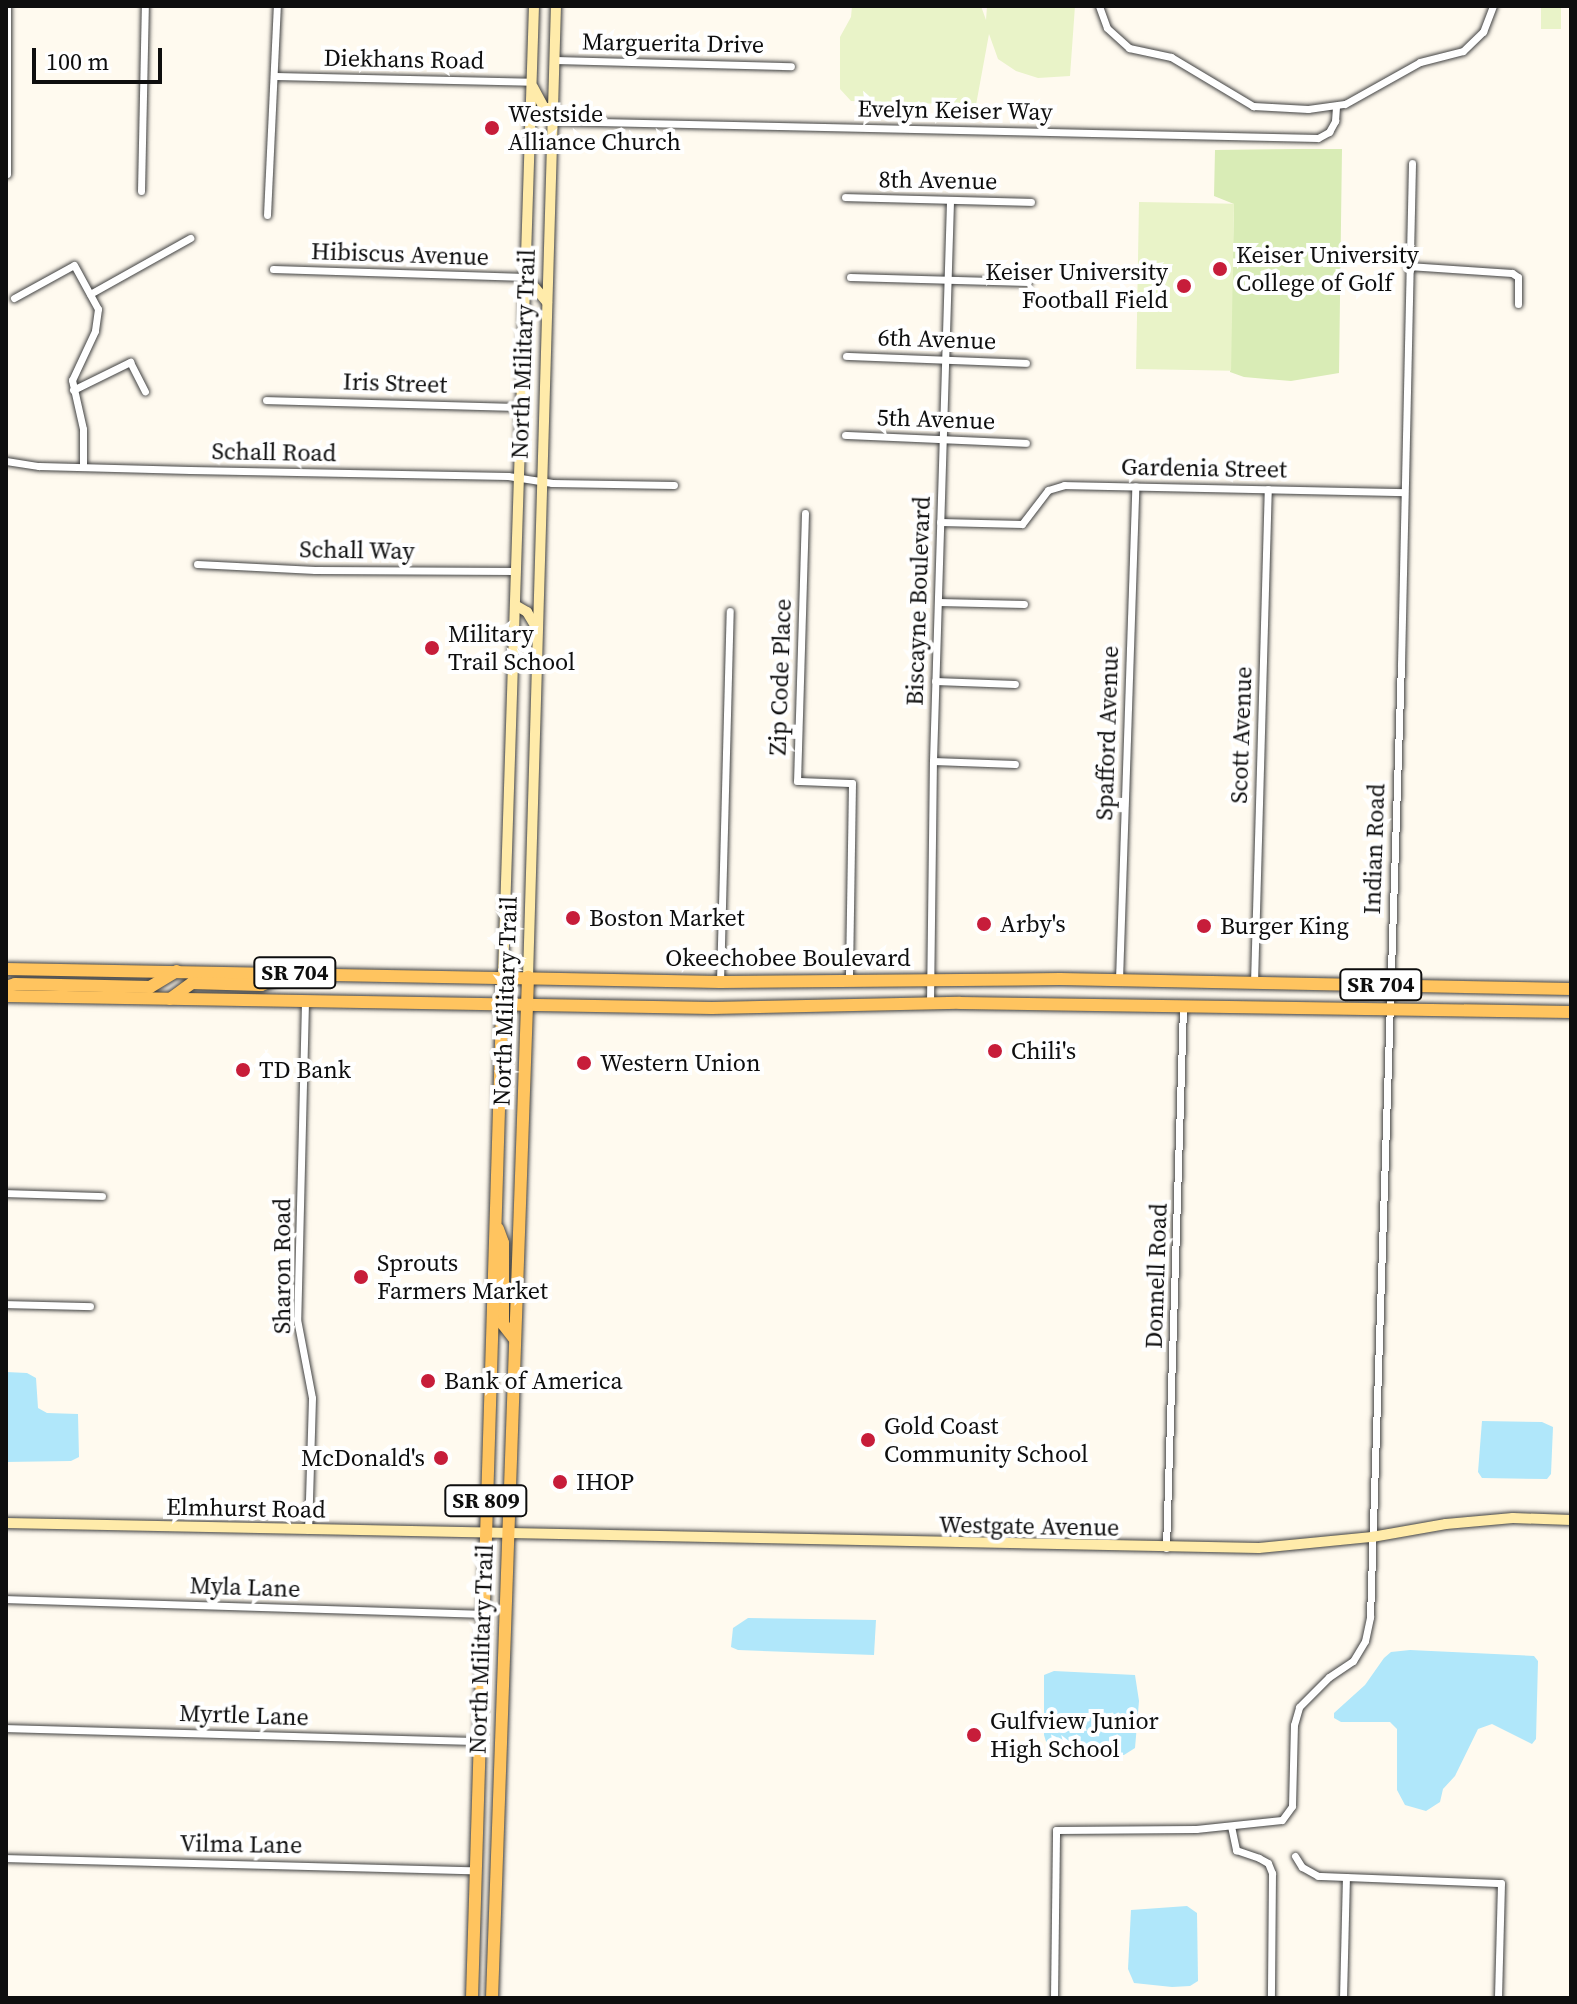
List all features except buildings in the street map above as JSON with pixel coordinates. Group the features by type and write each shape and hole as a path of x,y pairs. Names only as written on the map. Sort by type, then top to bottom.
{"main road":[{"name":"North Military Trail","path":"472,1998 534,6"},
{"name":"North Military Trail","path":"492,1998 528,977 556,6"},
{"path":"532,84 544,108 553,108"},
{"path":"526,277 547,302"},
{"path":"515,605 527,612 537,628"},
{"name":"Okeechobee Boulevard","path":"6,969 720,982 1119,980 1571,989"},
{"path":"6,987 15,984 150,987 177,971"},
{"path":"170,999 192,983 261,985 293,973"},
{"name":"Okeechobee Boulevard","path":"6,996 712,1008 930,1003 1571,1012"},
{"path":"495,1218 503,1243 503,1324 514,1338"},
{"name":"Westgate Avenue","path":"485,1533 1259,1548 1372,1537 1478,1521 1571,1520"},
{"name":"Elmhurst Road","path":"6,1523 485,1533"},
{"path":"477,1842 484,1861 496,1871"},
{"path":"476,1870 486,1876 495,1892"}],"street":[{"path":"7,6 7,174"},
{"path":"141,191 145,6"},
{"path":"267,215 277,6"},
{"path":"1099,6 1107,28 1124,45 1141,53 1171,57 1253,106 1308,109 1336,107 1358,99 1420,62 1463,51 1483,32 1493,6"},
{"name":"Marguerita Drive","path":"555,60 791,66"},
{"name":"Diekhans Road","path":"275,76 532,84"},
{"name":"Evelyn Keiser Way","path":"553,121 1318,138 1329,132 1335,121 1336,107"},
{"name":"Indian Road","path":"1231,1826 1276,1822 1282,1820 1292,1806 1294,1725 1299,1707 1309,1694 1353,1661 1365,1641 1370,1617 1412,163"},
{"name":"8th Avenue","path":"845,197 1031,202"},
{"name":"Biscayne Boulevard","path":"930,1003 933,761 950,200"},
{"path":"90,294 190,238"},
{"path":"14,298 74,265 99,316 75,367 73,390 83,429 83,467"},
{"path":"1408,266 1512,273 1518,277 1518,304"},
{"name":"Hibiscus Avenue","path":"273,269 526,277"},
{"path":"850,277 1028,282"},
{"name":"6th Avenue","path":"846,356 1026,363"},
{"path":"73,390 130,362 145,391"},
{"name":"Iris Street","path":"266,400 522,407"},
{"name":"5th Avenue","path":"845,435 1026,443"},
{"name":"Schall Road","path":"6,461 83,467 674,485"},
{"name":"Gardenia Street","path":"940,522 1022,524 1041,497 1055,486 1404,492"},
{"name":"Spafford Avenue","path":"1119,980 1135,486"},
{"name":"Scott Avenue","path":"1254,983 1268,489"},
{"name":"Zip Code Place","path":"805,513 797,781 852,783 849,981"},
{"name":"Schall Way","path":"197,564 315,570 516,571"},
{"path":"938,602 1024,604"},
{"path":"720,982 730,611"},
{"path":"935,681 1015,684"},
{"path":"933,761 1015,764"},
{"name":"Sharon Road","path":"305,1002 297,1319 312,1398 308,1530"},
{"name":"Donnell Road","path":"1166,1548 1183,1006"},
{"path":"6,1193 102,1196"},
{"path":"6,1304 90,1306"},
{"name":"Myla Lane","path":"6,1599 483,1614"},
{"name":"Myrtle Lane","path":"6,1728 480,1741"},
{"path":"1054,1998 1056,1830 1231,1826 1236,1850 1268,1863 1272,1873 1271,1998"},
{"path":"1295,1856 1312,1875 1501,1883 1498,1998"},
{"name":"Vilma Lane","path":"6,1858 476,1870"},
{"path":"1343,1998 1346,1877"}],"green space":[{"path":"852,6 981,6 986,20 987,6 1075,6 1070,76 1038,78 1016,71 998,59 989,34 976,105 851,101 840,89 840,37 851,17"},
{"path":"1541,6 1561,6 1561,29 1541,29"},
{"path":"1342,149 1339,373 1291,381 1244,377 1230,372 1234,204 1214,196 1215,150"},
{"name":"Keiser University Football Field","path":"1139,202 1234,204 1231,371 1136,369"}],"water":[{"path":"6,1372 27,1373 36,1378 38,1408 47,1413 78,1414 79,1457 71,1461 6,1462"},
{"path":"1482,1421 1542,1422 1553,1427 1551,1474 1547,1479 1482,1478 1478,1472"},
{"path":"748,1618 876,1620 874,1655 738,1650 731,1647 733,1628"},
{"path":"1410,1650 1534,1656 1538,1661 1536,1739 1532,1744 1492,1724 1478,1729 1455,1776 1443,1789 1440,1802 1426,1811 1405,1805 1397,1790 1397,1729 1390,1722 1341,1722 1334,1718 1334,1713 1365,1685 1384,1658 1391,1652"},
{"path":"1054,1671 1135,1675 1139,1701 1135,1748 1124,1755 1065,1754 1048,1748 1044,1735 1044,1675"},
{"path":"1187,1906 1197,1913 1198,1981 1190,1986 1172,1987 1134,1983 1128,1969 1131,1910"}],"place":[{"name":"Westside Alliance Church","path":"492,128"},
{"name":"Keiser University College of Golf","path":"1220,269"},
{"name":"Keiser University Football Field","path":"1184,286"},
{"name":"Military Trail School","path":"432,648"},
{"name":"Boston Market","path":"573,918"},
{"name":"Arby's","path":"984,924"},
{"name":"Burger King","path":"1204,926"},
{"name":"Chili's","path":"995,1051"},
{"name":"Western Union","path":"584,1063"},
{"name":"TD Bank","path":"243,1070"},
{"name":"Sprouts Farmers Market","path":"361,1277"},
{"name":"Bank of America","path":"428,1381"},
{"name":"Gold Coast Community School","path":"868,1440"},
{"name":"McDonald's","path":"441,1458"},
{"name":"IHOP","path":"560,1482"},
{"name":"Gulfview Junior High School","path":"974,1735"}]}
